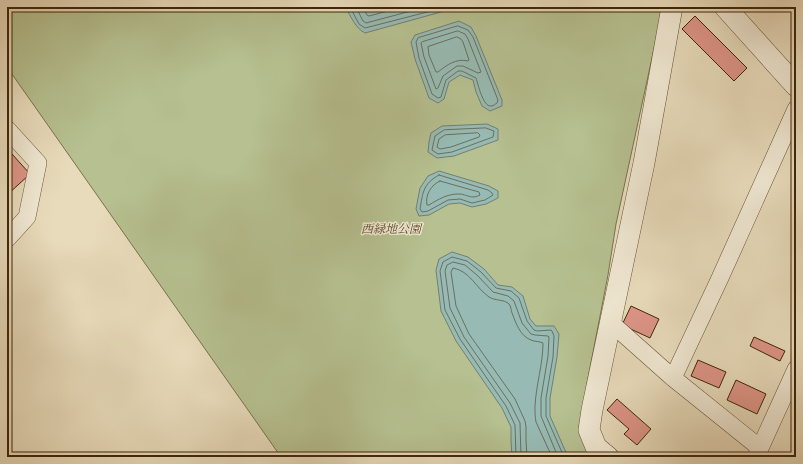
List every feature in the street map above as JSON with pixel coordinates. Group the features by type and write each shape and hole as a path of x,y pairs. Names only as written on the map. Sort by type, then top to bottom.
{"street":[{"path":"608,457 596,447 589,430 610,322 644,163 672,7"},
{"path":"725,7 796,86"},
{"path":"673,378 796,109"},
{"path":"7,239 27,217 38,163 8,133"},
{"path":"610,322 758,453 796,369"}],"green space":[{"name":"西緑地公園","path":"7,7 663,7 616,224 608,275 587,383 582,422 595,457 281,457 7,67"}],"water":[{"path":"345,7 449,8 441,12 365,33 356,25"},
{"path":"459,21 471,27 476,36 502,100 502,106 490,111 482,106 473,80 460,75 449,82 444,99 438,103 429,98 415,59 411,42 415,35"},
{"path":"487,124 498,129 498,140 454,156 437,158 428,152 431,133 442,126"},
{"path":"439,171 489,186 498,191 498,198 486,204 472,207 460,203 449,204 429,215 419,216 416,209 420,188 428,176"},
{"path":"452,252 468,257 484,269 498,285 512,287 523,296 530,319 536,326 554,326 559,334 557,357 550,398 550,416 568,457 512,457 511,427 502,408 456,341 441,311 436,270 439,259"}],"building":[{"path":"695,16 747,68 734,81 682,29"},
{"path":"12,154 30,174 7,195 7,159"},
{"path":"631,306 659,319 650,338 622,325"},
{"path":"754,337 785,351 780,361 750,346"},
{"path":"698,360 726,372 719,388 691,376"},
{"path":"736,380 766,394 757,414 727,400"},
{"path":"617,399 651,429 637,445 624,434 629,429 607,410"}]}
